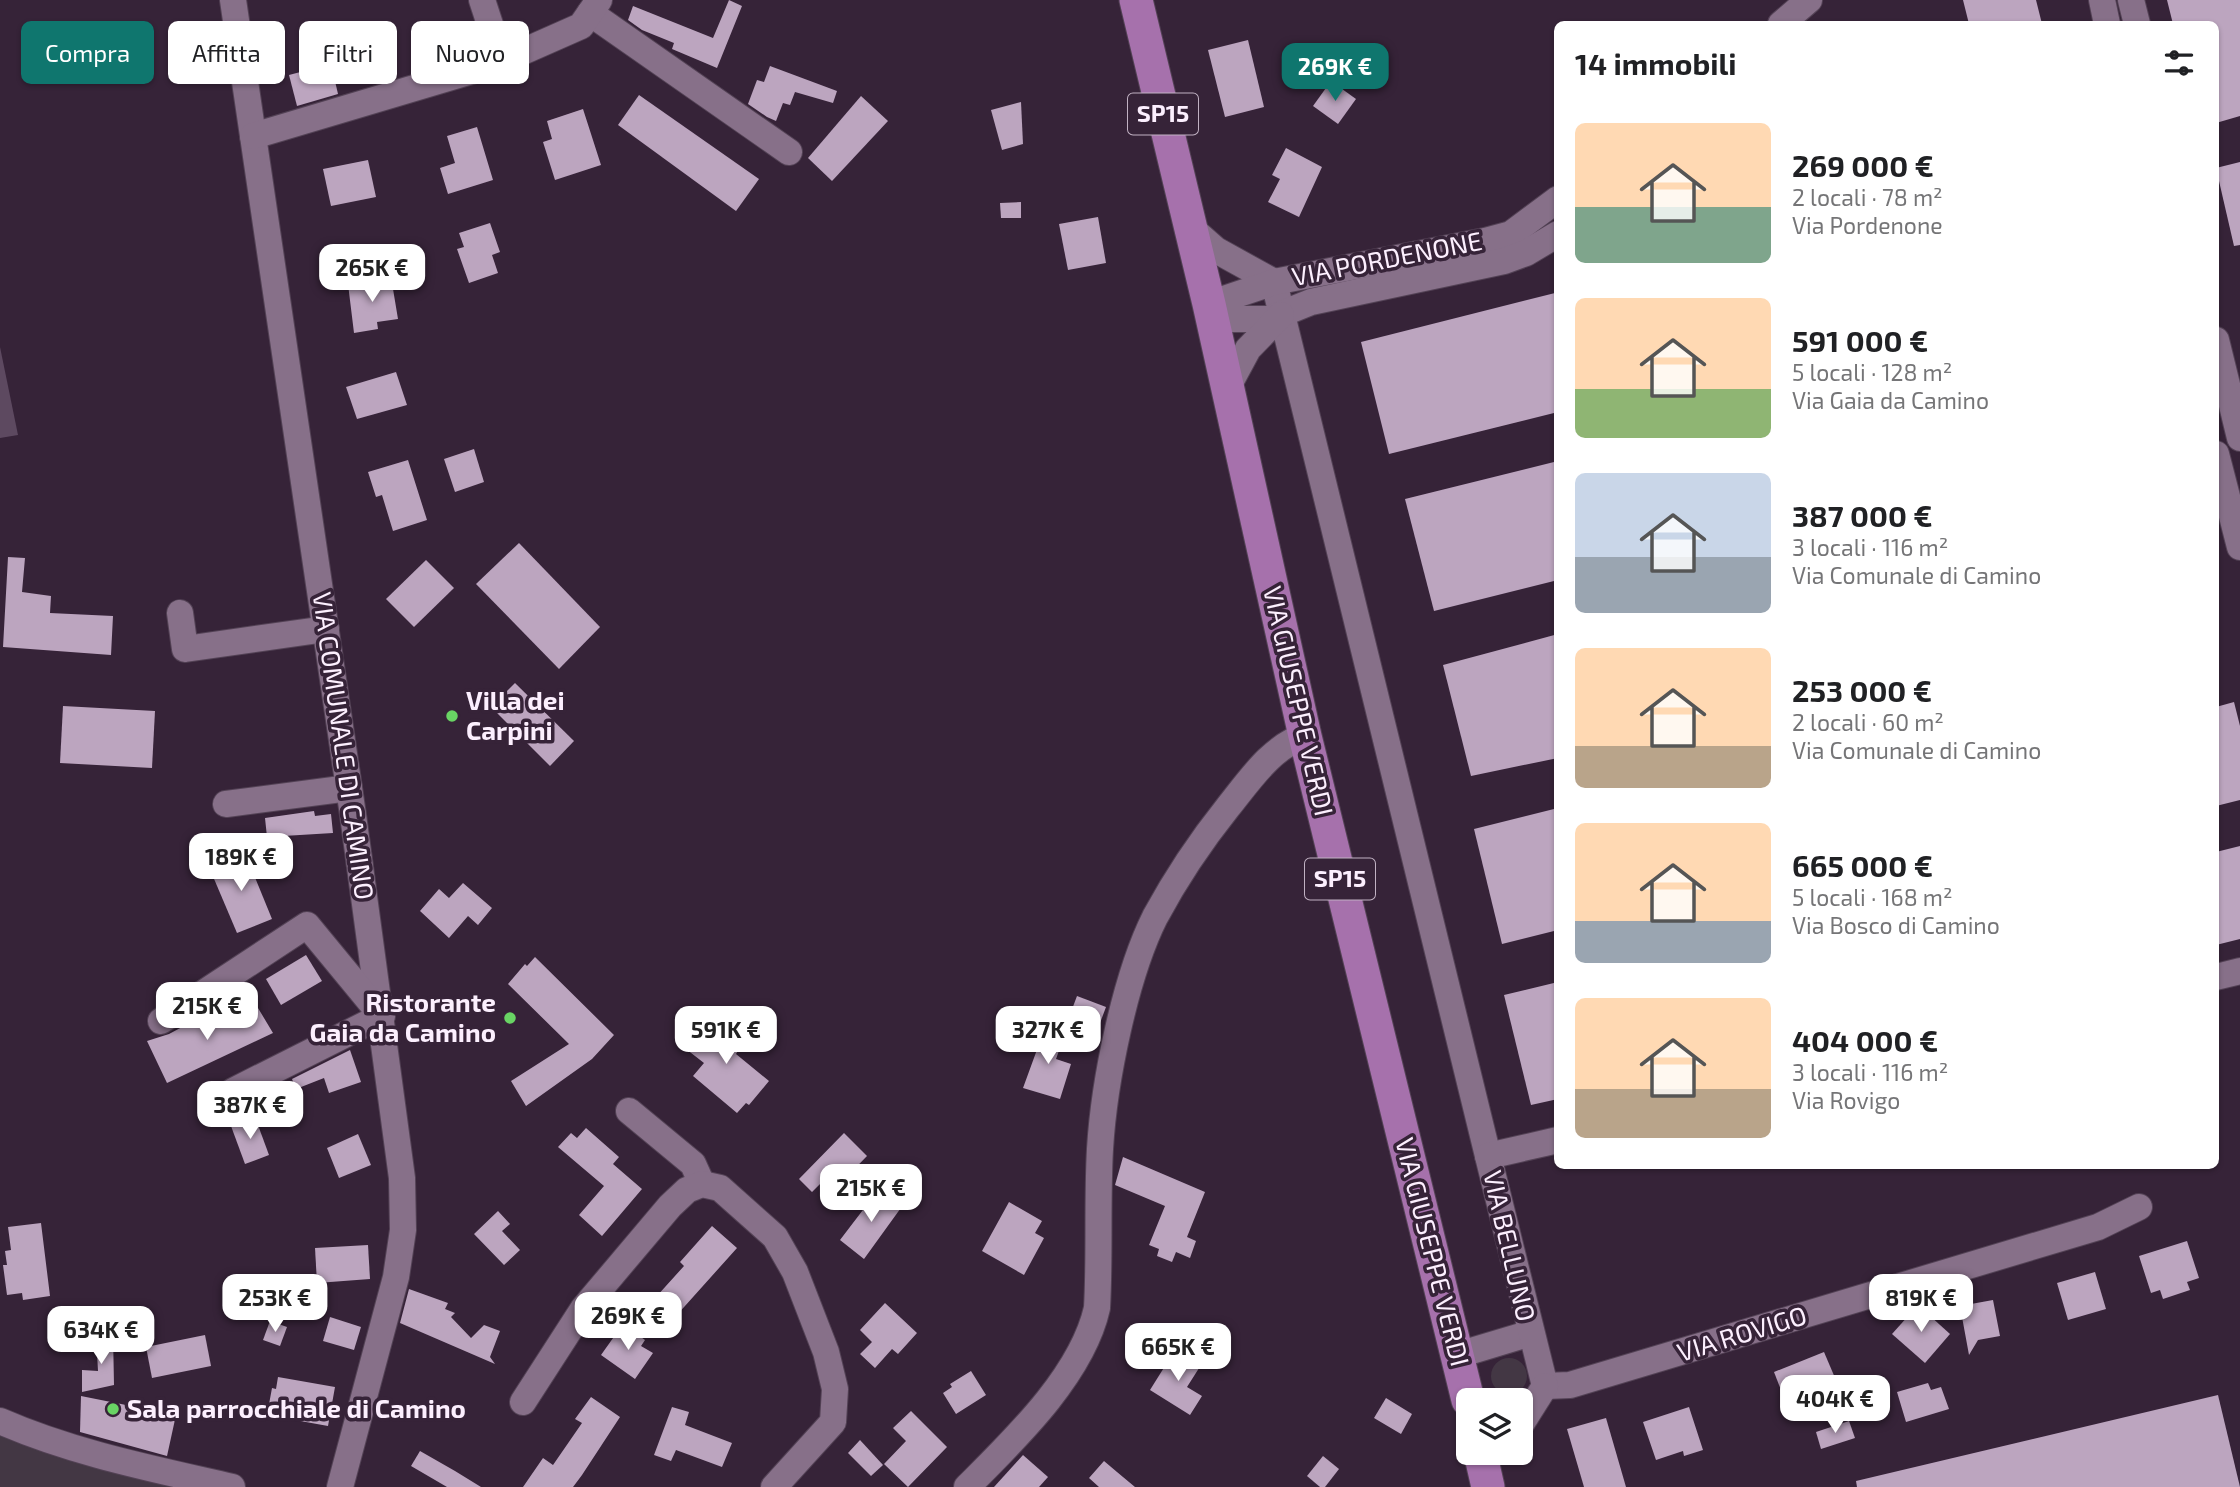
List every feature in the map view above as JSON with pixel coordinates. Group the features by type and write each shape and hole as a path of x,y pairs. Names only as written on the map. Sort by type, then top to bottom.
{"main road":[{"name":"VIA GIUSEPPE VERDI","path":"1136,0 1191,228 1305,736 1458,1355 1471,1388"}],"street":[{"name":"VIA COMUNALE DI CAMINO","path":"233,0 398,1133 403,1230 397,1277 340,1487"},
{"path":"482,0 489,21"},
{"path":"1766,21 1791,0"},
{"path":"1784,21 1809,0"},
{"path":"2102,0 2106,21"},
{"path":"2131,0 2136,21"},
{"path":"529,50 581,26 594,6 789,152"},
{"path":"253,136 426,84"},
{"name":"VIA PORDENONE","path":"1210,311 1274,282 1511,234 1554,203"},
{"path":"1532,221 1554,233"},
{"path":"1191,228 1216,250 1274,282 1489,1156"},
{"name":"VIA PORDENONE","path":"1210,311 1255,321 1281,315 1311,302 1504,261 1526,253 1554,237"},
{"path":"1227,388 1248,349 1281,315"},
{"path":"2219,352 2240,438"},
{"path":"2219,466 2240,547"},
{"path":"180,613 185,649 326,629"},
{"path":"967,1487 1033,1417 1079,1356 1092,1330 1097,1308 1100,1147 1106,1097 1118,1034 1154,920 1194,850 1240,792 1267,762 1292,740 1305,736"},
{"path":"226,804 349,788"},
{"path":"161,1021 307,925 382,1016 233,1091"},
{"path":"2219,977 2240,971"},
{"path":"629,1111 693,1164 702,1184"},
{"name":"VIA BELLUNO","path":"1458,1355 1531,1333 1489,1156 1554,1141"},
{"path":"523,1402 583,1309 670,1206 687,1190 702,1184 720,1188 775,1237 796,1272 826,1352 835,1389 833,1422 774,1487"},
{"name":"VIA ROVIGO","path":"1533,1403 1570,1385 2098,1227 2139,1207"},
{"path":"1530,1388 1531,1333"},
{"path":"0,1421 30,1434 89,1452 232,1487"}],"shaded area":[{"path":"0,347 18,435 0,438"},
{"path":"1502,1359 1516,1359 1526,1369 1526,1383 1523,1388 1495,1388 1492,1383 1492,1369"},
{"path":"0,1429 212,1487 0,1487"}],"building":[{"path":"729,0 742,6 717,68 672,49 674,43 642,30 628,20 633,6 713,38"},
{"path":"1963,0 2036,0 2041,21 1968,21"},
{"path":"2167,0 2240,0 2240,116 2219,122 2219,21 2172,21"},
{"path":"1248,40 1264,107 1225,117 1208,50"},
{"path":"770,66 837,91 833,103 795,92 790,105 783,103 776,121 767,117 748,104 757,80 764,82"},
{"path":"299,72 299,84 336,84 338,94 297,106 289,75"},
{"path":"1331,81 1356,99 1338,124 1313,106"},
{"path":"639,95 759,179 736,211 618,125"},
{"path":"861,96 888,121 832,181 808,158"},
{"path":"1021,102 1023,144 1002,150 991,110"},
{"path":"583,109 601,165 555,180 543,142 552,139 547,121"},
{"path":"477,127 493,180 448,194 440,168 455,163 447,136"},
{"path":"1286,148 1322,167 1299,217 1268,202 1280,179 1272,175"},
{"path":"368,160 376,197 331,206 323,169"},
{"path":"2240,162 2240,245 2234,246 2219,181 2219,167"},
{"path":"1021,202 1021,218 1001,218 1000,203"},
{"path":"1098,217 1106,263 1068,270 1059,224"},
{"path":"490,223 500,252 492,255 498,273 469,283 457,249 464,247 459,233"},
{"path":"391,277 398,319 377,322 378,329 354,333 348,284"},
{"path":"1554,293 1554,413 1389,454 1361,342"},
{"path":"396,372 407,405 357,419 346,387"},
{"path":"474,449 484,482 455,492 444,459"},
{"path":"408,460 427,520 393,531 382,495 376,497 368,472"},
{"path":"1554,462 1554,581 1434,611 1405,499"},
{"path":"519,543 600,627 559,669 476,584"},
{"path":"8,557 25,558 22,592 51,596 50,613 113,616 111,655 3,647"},
{"path":"426,560 454,588 414,627 386,599"},
{"path":"1554,635 1554,759 1471,776 1443,665"},
{"path":"515,683 574,741 550,766 491,707"},
{"path":"2234,702 2240,726 2240,800 2219,805 2219,706"},
{"path":"63,706 155,711 152,768 60,763"},
{"path":"1554,809 1554,931 1502,944 1474,829"},
{"path":"314,811 315,816 331,814 333,833 267,837 265,818"},
{"path":"2240,846 2240,939 2219,944 2219,851"},
{"path":"245,853 272,919 237,933 209,867"},
{"path":"463,883 492,908 478,925 468,916 449,938 420,911 439,889 449,898"},
{"path":"306,955 322,981 281,1005 266,979"},
{"path":"535,957 614,1035 592,1059 526,1106 511,1081 569,1044 508,984 525,964 527,966"},
{"path":"1554,983 1554,1100 1531,1105 1504,995"},
{"path":"1077,996 1106,1007 1094,1039 1065,1028"},
{"path":"255,1003 273,1033 167,1083 147,1041 169,1034 197,1019 199,1023 207,1020 211,1030"},
{"path":"726,1020 746,1037 736,1054 769,1081 749,1105 746,1103 737,1113 693,1076 704,1063 686,1049 710,1021 718,1028"},
{"path":"1046,1025 1066,1031 1056,1059 1071,1064 1060,1099 1023,1088"},
{"path":"350,1050 361,1082 329,1093 324,1078 296,1089 292,1079"},
{"path":"255,1117 269,1155 245,1164 231,1126"},
{"path":"586,1128 619,1157 613,1164 642,1189 602,1236 579,1215 604,1186 558,1147 571,1133 577,1138"},
{"path":"844,1133 867,1156 835,1189 825,1179 812,1192 799,1179"},
{"path":"358,1134 371,1165 339,1178 327,1148"},
{"path":"1123,1157 1205,1192 1187,1237 1196,1241 1190,1258 1176,1252 1172,1262 1157,1256 1159,1249 1149,1245 1165,1206 1115,1185"},
{"path":"885,1190 903,1205 864,1259 840,1240 869,1202 873,1205"},
{"path":"1009,1202 1042,1221 1035,1233 1044,1238 1024,1275 982,1251"},
{"path":"498,1211 510,1224 502,1231 520,1250 504,1265 474,1234"},
{"path":"41,1223 50,1296 23,1300 22,1293 7,1295 3,1265 7,1265 5,1251 11,1250 8,1227"},
{"path":"712,1226 737,1248 676,1316 656,1297 684,1266 680,1262"},
{"path":"2187,1241 2199,1278 2187,1282 2190,1290 2163,1299 2160,1290 2151,1293 2139,1256"},
{"path":"368,1245 370,1279 317,1283 315,1248"},
{"path":"2095,1272 2106,1309 2068,1320 2057,1283"},
{"path":"409,1289 448,1303 445,1309 455,1313 451,1317 471,1338 484,1325 500,1331 490,1357 495,1364 400,1323"},
{"path":"1993,1300 2000,1336 1978,1340 1969,1355 1960,1306"},
{"path":"885,1303 917,1333 898,1354 892,1349 875,1368 860,1354 872,1342 860,1330"},
{"path":"1918,1305 1950,1334 1925,1363 1892,1334"},
{"path":"330,1317 361,1327 354,1350 323,1341"},
{"path":"270,1321 287,1327 280,1346 263,1340"},
{"path":"623,1324 645,1340 641,1346 653,1353 635,1379 601,1355"},
{"path":"113,1334 114,1385 82,1392 82,1370 98,1371 96,1335"},
{"path":"205,1335 211,1366 152,1378 146,1347"},
{"path":"1175,1350 1201,1365 1187,1387 1202,1396 1190,1415 1150,1390"},
{"path":"1824,1352 1841,1392 1790,1413 1774,1372"},
{"path":"971,1371 986,1395 956,1414 943,1393 952,1387 950,1384"},
{"path":"278,1377 335,1387 328,1426 267,1415 272,1388 276,1389"},
{"path":"1928,1383 1931,1390 1941,1387 1949,1409 1906,1422 1897,1392"},
{"path":"2218,1395 2240,1487 1857,1487 1856,1481"},
{"name":"Sala parrocchiale di Camino","path":"81,1396 176,1415 167,1456 80,1432"},
{"path":"591,1397 620,1417 573,1487 523,1487 543,1458 553,1465 582,1423 575,1419"},
{"path":"1386,1398 1412,1414 1401,1434 1374,1418"},
{"path":"672,1407 689,1412 685,1425 732,1443 722,1467 676,1450 671,1461 654,1455"},
{"path":"1689,1407 1703,1450 1684,1456 1683,1451 1656,1460 1643,1422"},
{"path":"911,1411 947,1447 908,1487 884,1464 906,1441 893,1428"},
{"path":"1606,1418 1626,1487 1584,1487 1567,1429"},
{"path":"1849,1421 1855,1438 1821,1449 1816,1432"},
{"path":"860,1440 883,1465 871,1476 848,1453"},
{"path":"420,1451 481,1487 447,1487 411,1466"},
{"path":"1023,1455 1048,1477 1039,1487 994,1487"},
{"path":"1323,1456 1339,1469 1325,1487 1320,1487 1307,1476"},
{"path":"1104,1461 1135,1487 1099,1487 1089,1478"}],"place":[{"name":"Villa dei Carpini","path":"452,716"},
{"name":"Ristorante Gaia da Camino","path":"510,1018"},
{"name":"Sala parrocchiale di Camino","path":"113,1409"}]}
